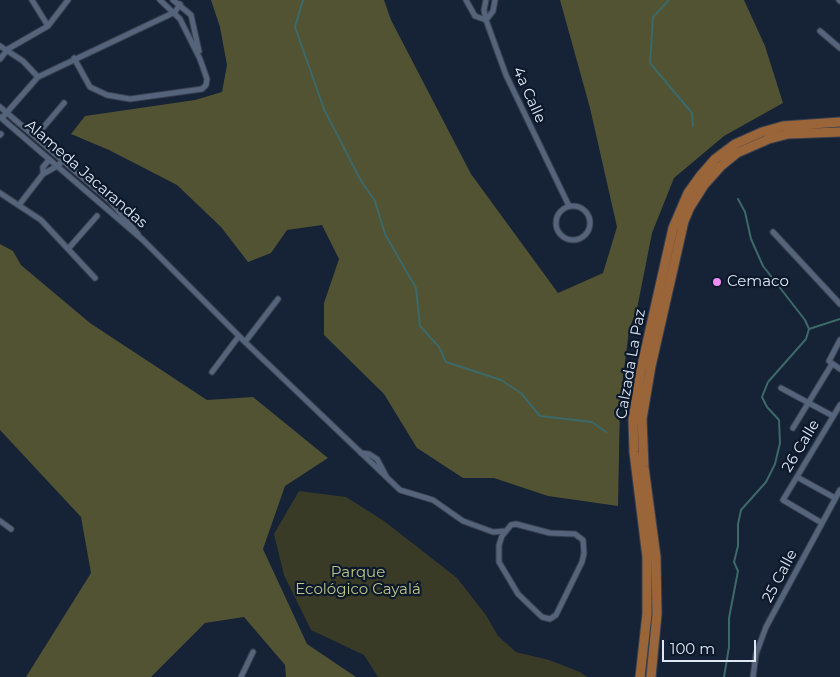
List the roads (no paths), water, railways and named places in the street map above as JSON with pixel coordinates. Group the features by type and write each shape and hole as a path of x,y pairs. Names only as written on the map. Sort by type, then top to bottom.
{"main road":[{"path":"718,162 735,144 762,132 783,126 840,122"},
{"path":"718,162 769,139 804,132 840,132"},
{"name":"Calzada La Paz","path":"640,677 647,614 647,557 634,452 633,420 641,370 671,233 688,194 718,162"},
{"name":"Calzada La Paz","path":"651,677 657,614 656,557 644,467 642,419 651,366 684,221 697,194 718,162"}],"street":[{"path":"32,0 48,26"},
{"path":"0,59 8,49 48,26 68,0"},
{"path":"160,0 175,12 185,27 200,59"},
{"path":"74,58 90,87 107,94 130,99 202,89 206,85 206,79 200,59 194,23 191,15 173,0"},
{"name":"4a Calle","path":"466,0 475,16 486,20 506,75 569,206"},
{"path":"486,0 484,10 486,20"},
{"path":"486,20 493,10 495,0"},
{"path":"1,118 38,77 74,58 175,12 180,4"},
{"path":"820,31 840,48"},
{"path":"0,46 8,49 38,77"},
{"path":"36,136 64,103"},
{"name":"Alameda Jacarandas","path":"0,107 110,201 143,240"},
{"name":"Alameda Jacarandas","path":"1,118 143,240"},
{"path":"20,205 43,174 56,167 63,159"},
{"path":"43,174 43,167 49,160"},
{"path":"0,193 41,220 96,278"},
{"path":"569,206 580,207 585,210 590,220 589,231 580,239 569,240 560,234 556,223 559,212 569,206"},
{"path":"68,249 97,216"},
{"path":"773,232 840,304"},
{"path":"143,240 244,342 361,454 369,454 377,460 387,479 400,490 433,500 463,522 493,532 506,531"},
{"path":"244,342 278,300"},
{"path":"212,372 238,336"},
{"path":"840,340 829,360 840,369"},
{"path":"794,428 832,364"},
{"path":"781,388 833,416"},
{"name":"26 Calle","path":"822,523 783,500 840,405"},
{"path":"797,477 835,498"},
{"name":"25 Calle","path":"753,677 756,654 766,627 840,490"},
{"path":"0,520 11,529"},
{"path":"493,532 499,545 499,562 518,594 542,617 553,618 582,562 584,553 583,540 575,534 550,533 516,524 511,525 506,531 499,545"},
{"path":"241,677 253,652"}],"waterway":[{"path":"303,0 295,27 324,109 361,181 375,201 385,234 416,288 420,326 439,347 446,362 501,380 521,393 540,416 592,422 606,432"},
{"path":"669,0 653,17 650,63 692,113 693,126"},
{"path":"724,677 729,647 729,618 738,571 734,562 738,546 738,524 741,510 766,482 775,464 780,443 779,420 767,407 762,397 768,382 806,339 809,329 805,320 763,266 751,239 745,212 738,199"},
{"path":"809,329 840,319"}],"place":[{"name":"Cemaco","path":"717,282"}],"park label":[{"name":"Parque Ecológico Cayalá","path":"358,582"}]}
